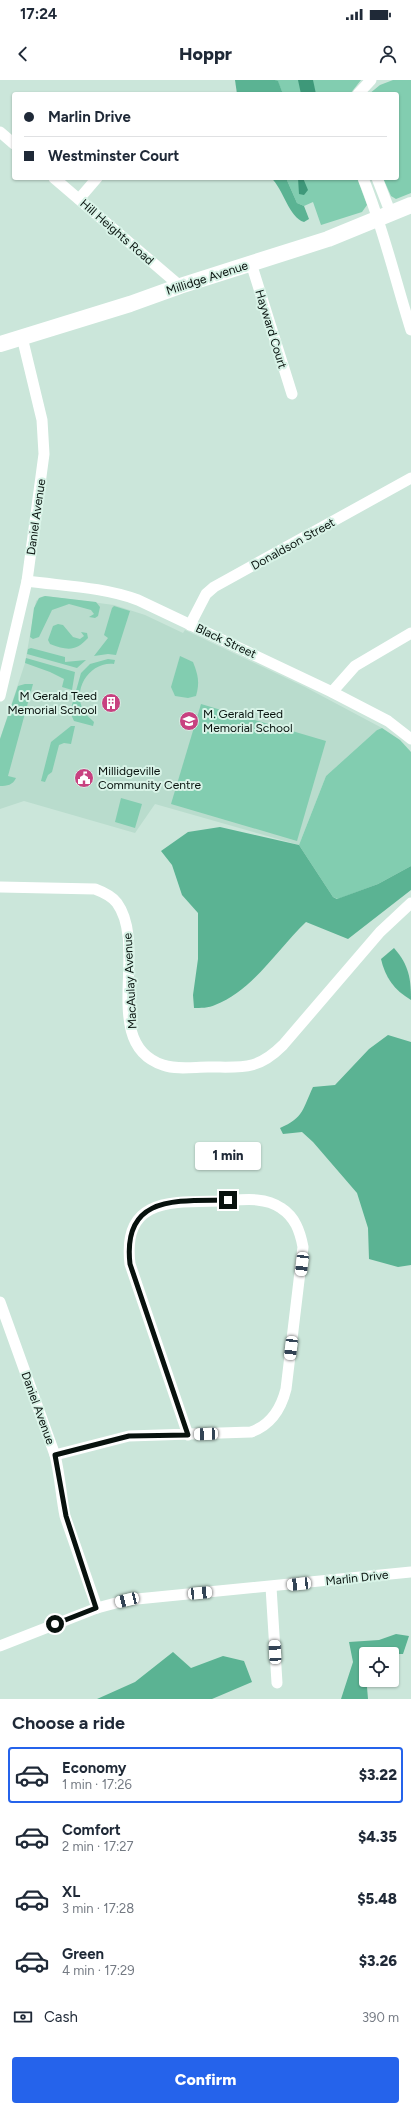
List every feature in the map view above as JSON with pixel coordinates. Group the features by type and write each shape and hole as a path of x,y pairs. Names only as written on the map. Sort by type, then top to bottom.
{"street":[{"path":"360,92 371,80"},
{"path":"0,132 12,142"},
{"name":"Hill Heights Road","path":"56,180 180,286"},
{"path":"79,199 95,180"},
{"path":"364,180 385,216"},
{"path":"377,180 385,216 383,240 411,330"},
{"name":"Millidge Avenue","path":"0,344 130,304 180,286 328,239 411,205"},
{"name":"Hayward Court","path":"251,263 292,394"},
{"name":"Daniel Avenue","path":"0,696 4,663 27,582 42,473 44,437 42,420 22,337"},
{"name":"Donaldson Street","path":"190,625 206,594 214,587 411,478"},
{"name":"Black Street","path":"27,582 126,596 332,692 388,721 411,739"},
{"path":"332,692 355,666 411,633"},
{"name":"MacAulay Avenue","path":"0,887 95,888 109,895 117,903 124,916 129,933 129,1018 134,1041 141,1051 152,1060 163,1065 175,1067 243,1067 264,1062 283,1045 380,932 411,903"},
{"path":"55,1455 129,1436 188,1435 238,1433 258,1429 271,1420 279,1409 283,1398 303,1247 300,1232 294,1220 281,1208 271,1203 256,1200 170,1202 149,1210 141,1217 134,1229 128,1253 130,1264 188,1435"},
{"name":"Daniel Avenue","path":"0,1302 55,1455 66,1516 96,1608"},
{"name":"Marlin Drive","path":"0,1646 96,1608 146,1598 271,1587 411,1572"},
{"path":"271,1587 277,1683"}],"shaded area":[{"path":"235,80 275,80 278,81 282,92 237,92"},
{"path":"275,80 361,80 352,92 282,92 278,82"},
{"path":"298,80 313,80 316,92 301,92"},
{"path":"393,80 411,80 411,193 396,199 391,196 384,180 399,180 399,92 371,92 380,85"},
{"path":"273,180 287,180 297,203 304,206 309,219 304,222 294,215"},
{"path":"287,180 358,180 367,205 362,212 321,225 313,202 304,206 297,203"},
{"path":"298,180 304,180 308,190 304,195 299,194"},
{"name":"M. Gerald Teed Memorial School","path":"45,596 114,605 145,615 183,633 185,630 305,687 382,728 377,730 326,776 299,845 155,804 135,833 24,801 0,809 0,739 25,663 36,601"},
{"path":"45,596 96,602 100,607 98,616 95,618 89,617 94,614 91,610 69,604 52,610 39,637 33,639 30,637 34,608 39,598"},
{"path":"114,606 130,611 116,655 108,654 94,656 108,638 104,635 112,608"},
{"path":"58,624 63,625 73,637 80,639 84,636 81,632 87,633 88,638 80,645 67,649 50,644 48,640 53,626"},
{"path":"31,648 65,657 65,662 86,660 77,668 27,654 28,649"},
{"path":"180,656 193,662 198,679 196,696 188,698 175,696 171,687"},
{"path":"26,658 75,672 72,690 62,687 64,679 25,663"},
{"path":"108,659 115,660 114,664 105,664 97,667 85,678 81,686 81,703 87,715 94,722 93,726 74,721 70,712 81,673 90,664"},
{"path":"33,684 8,776 16,778 10,785 0,786 0,739 18,686"},
{"path":"201,704 326,741 297,841 171,804"},
{"path":"71,726 75,726 71,744 64,743 59,745 52,772 48,775 45,782 41,781 51,742"},
{"path":"382,728 400,740 411,752 411,866 378,884 338,899 333,897 299,845 326,776 377,730"},
{"path":"121,798 142,804 135,828 115,822"},
{"path":"220,827 299,845 333,897 337,899 378,884 411,866 411,890 348,939 306,922 253,980 241,990 213,1006 194,1008 193,995 198,959 198,913 182,895 172,865 161,851 188,832"},
{"path":"394,948 403,960 408,972 410,979 411,1000 395,987 385,972 383,966 381,959"},
{"path":"388,1035 411,1042 411,1265 398,1267 369,1259 368,1228 357,1193 313,1142 302,1132 283,1134 280,1128 294,1120 302,1112 313,1087 335,1085 369,1049"},
{"path":"396,1634 409,1636 403,1654 399,1654 399,1647 359,1647 359,1687 367,1687 368,1699 341,1699 353,1662 349,1642 379,1640"},
{"path":"173,1652 191,1668 223,1656 244,1661 252,1682 212,1699 97,1699 135,1682"}],"place":[{"name":"M Gerald Teed Memorial School","path":"111,703"},
{"name":"M. Gerald Teed Memorial School","path":"189,721"},
{"name":"Millidgeville Community Centre","path":"84,778"}],"route":[{"path":"55,1624 96,1608 66,1516 62,1500 59,1470 55,1455 129,1436 188,1435 130,1264 128,1253 130,1240 134,1229 141,1217 159,1204 170,1202 228,1200"}]}
